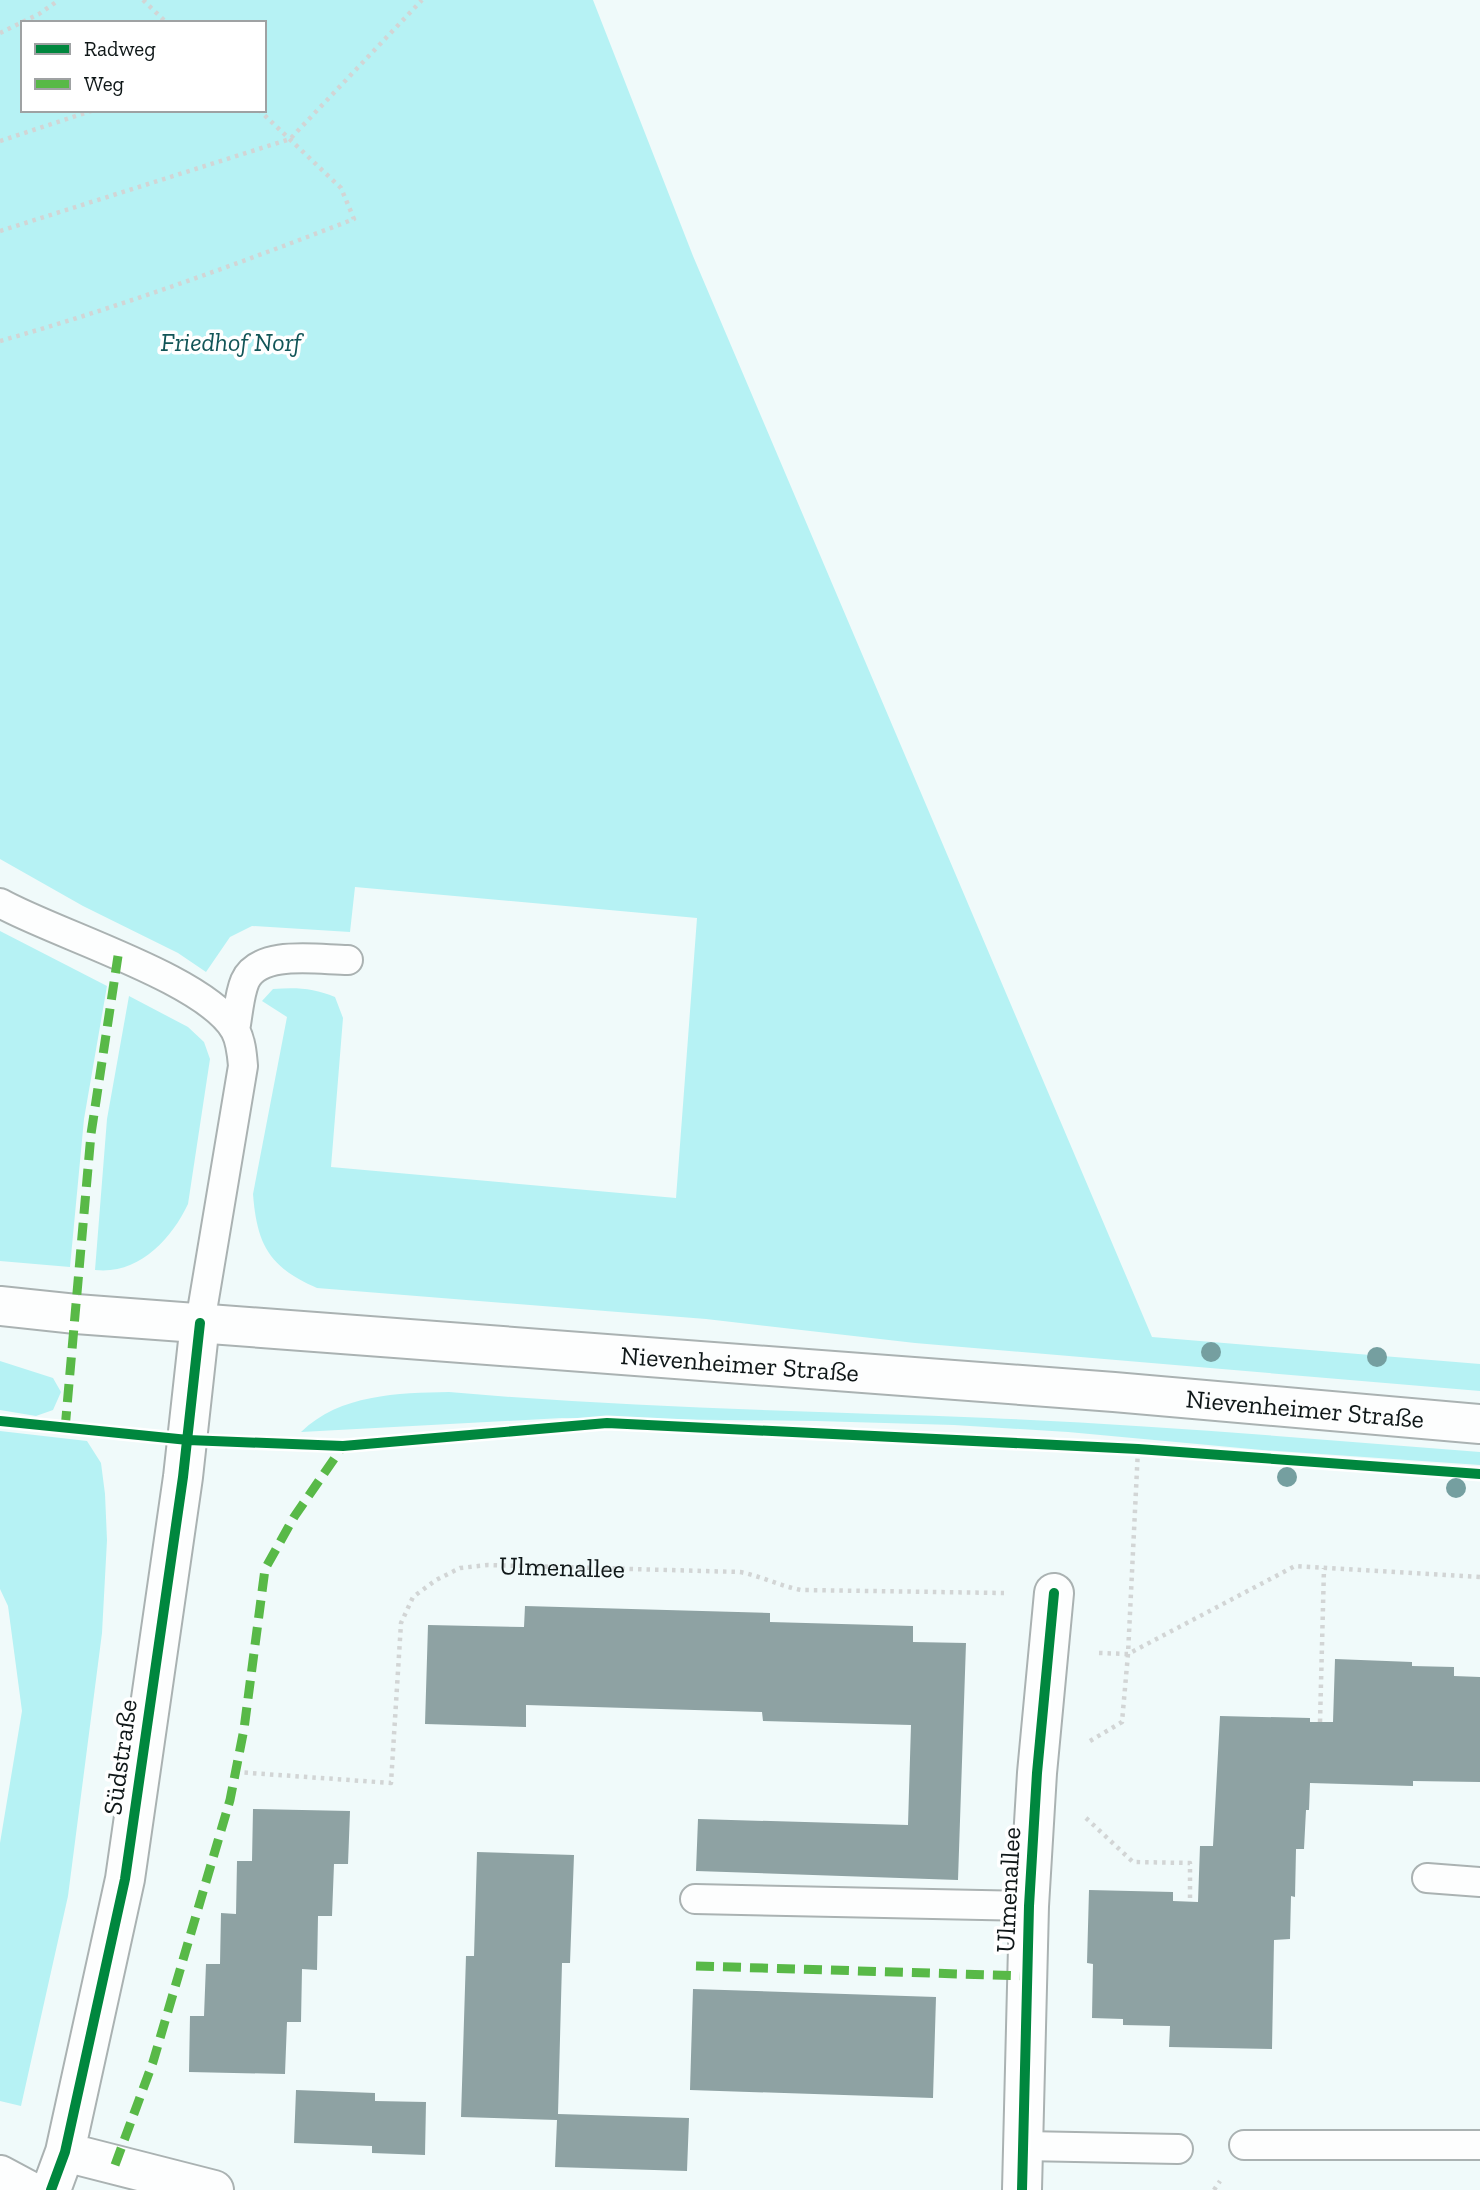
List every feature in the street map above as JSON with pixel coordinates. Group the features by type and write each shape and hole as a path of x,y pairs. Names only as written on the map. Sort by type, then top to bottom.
{"street":[{"name":"Nievenheimer Straße","path":"0,1306 1114,1392 1480,1424"},
{"name":"Südstraße","path":"51,2190 65,2152 125,1879 183,1477 200,1323"},
{"name":"Ulmenallee","path":"1023,2190 1029,1906 1037,1773 1054,1593"},
{"path":"65,2152 214,2190"},
{"path":"0,2175 28,2190"}],"lane":[{"path":"0,903 161,976 219,1011 235,1030 243,1066 200,1323"},
{"path":"235,1030 245,980 258,966 274,959 348,960"},
{"path":"1427,1878 1480,1882"},
{"path":"695,1899 1029,1906"},
{"path":"1244,2145 1480,2145"},
{"path":"1024,2146 1178,2149"}],"path":[{"path":"25,21 59,0"},
{"path":"143,0 165,21"},
{"path":"0,231 290,139 422,0"},
{"path":"0,33 21,23"},
{"path":"0,141 88,112"},
{"path":"0,341 60,324 227,268 354,219 341,188 261,112"},
{"path":"1037,1773 1122,1722 1138,1449"},
{"path":"1049,1652 1128,1654 1295,1566 1480,1577"},
{"path":"1320,1722 1324,1568"},
{"path":"1133,1862 1190,1863 1190,1902"}],"green space":[{"name":"Friedhof Norf","path":"0,0 593,0 693,256 1152,1337 1480,1364 1480,1391 915,1343 706,1319 317,1288 287,1272 268,1252 262,1241 255,1212 253,1194 287,1017 262,1001 273,989 305,989 335,997 343,1018 331,1167 676,1198 697,918 355,887 350,932 252,926 230,937 206,972 178,953 83,906 0,859"},
{"path":"0,931 107,986 84,1119 70,1267 0,1261"},
{"path":"129,996 188,1027 204,1042 210,1059 188,1204 181,1217 162,1242 139,1261 111,1270 95,1270 107,1119"},
{"path":"0,1361 53,1378 61,1392 53,1410 36,1416 0,1410"},
{"path":"449,1392 651,1405 1173,1428 1480,1452 1480,1465 1262,1450 1068,1432 816,1421 562,1418 301,1432 316,1419 333,1410 370,1398"},
{"path":"0,1431 87,1441 101,1463 107,1540 102,1633 68,1896 21,2106 0,2101 0,1843 22,1711 8,1606 0,1589"}],"building":[{"path":"525,1606 770,1613 770,1622 913,1626 913,1642 966,1643 958,1880 696,1871 698,1819 908,1825 911,1725 763,1721 762,1712 526,1705 526,1727 425,1724 428,1625 524,1627"},
{"path":"1335,1659 1412,1662 1412,1666 1454,1667 1454,1676 1480,1677 1480,1782 1413,1781 1413,1786 1310,1783 1304,1849 1296,1849 1295,1897 1291,1896 1290,1939 1274,1940 1272,2049 1169,2047 1170,2026 1123,2025 1123,2019 1092,2018 1093,1964 1087,1963 1089,1890 1173,1892 1173,1901 1198,1902 1200,1846 1213,1846 1220,1716 1310,1718 1310,1722 1333,1722"},
{"path":"253,1809 350,1811 348,1864 334,1864 332,1916 318,1916 317,1970 302,1969 301,2022 287,2022 285,2074 189,2072 190,2016 204,2016 206,1964 220,1964 221,1913 236,1914 237,1861 252,1861"},
{"path":"477,1852 574,1855 570,1963 562,1963 558,2114 689,2118 687,2171 555,2167 557,2120 461,2117 466,1956 474,1956"},
{"path":"693,1989 936,1997 933,2098 690,2090"},
{"path":"296,2090 375,2093 375,2101 426,2102 425,2155 372,2153 372,2146 294,2143"}],"marked path":[{"path":"65,1429 91,1134 118,956"},
{"path":"115,2165 153,2062 230,1800 244,1729 265,1569 294,1517 343,1446"},
{"path":"696,1966 1027,1976"}],"cycle path":[{"path":"51,2190 65,2152 125,1879 183,1477 200,1323"},
{"path":"0,1421 188,1440 343,1446 607,1423 1138,1449 1480,1474"},
{"path":"1022,2190 1029,1906 1037,1773 1054,1593"}]}
